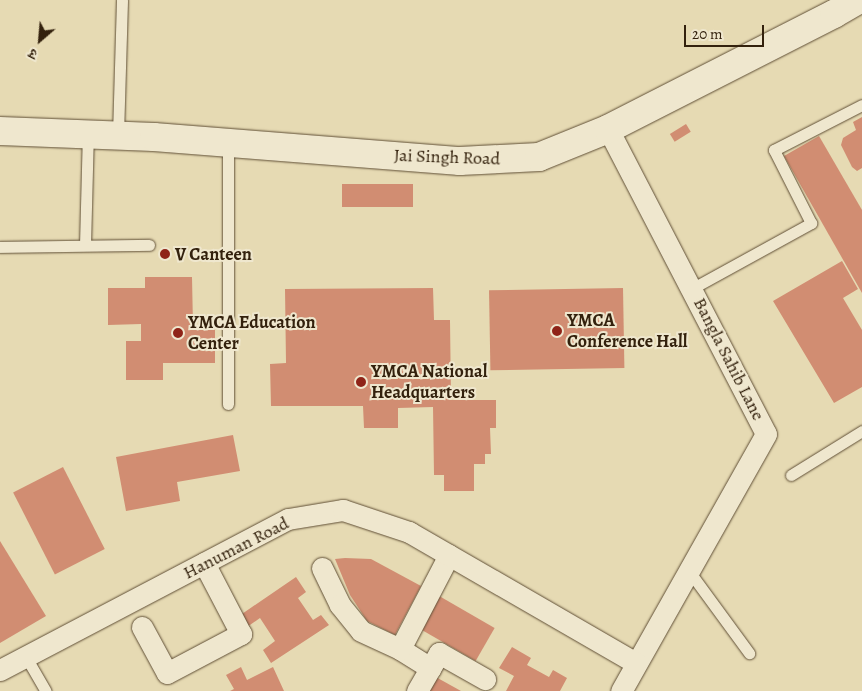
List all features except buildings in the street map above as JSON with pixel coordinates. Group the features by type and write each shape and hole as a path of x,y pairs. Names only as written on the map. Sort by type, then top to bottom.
{"street":[{"name":"Jai Singh Road","path":"0,131 88,132 460,161 539,157 608,129 858,0"},
{"name":"Bangla Sahib Lane","path":"608,129 766,434 621,691"},
{"name":"Hanuman Road","path":"0,670 288,519 343,510 409,532 636,663"},
{"path":"400,649 450,555"},
{"path":"142,627 167,673 241,634 204,564"},
{"path":"322,568 340,605 361,631 400,649 431,668"},
{"path":"417,691 439,653 485,680"}],"lane":[{"path":"118,135 122,0"},
{"path":"692,288 811,223 774,150 862,105"},
{"path":"85,245 88,132"},
{"path":"228,142 228,404"},
{"path":"0,247 149,245"},
{"path":"791,475 862,431"},
{"path":"689,571 749,654"},
{"path":"26,657 46,691"}],"place":[{"name":"V Canteen","path":"165,254"},
{"name":"YMCA Conference Hall","path":"557,331"},
{"name":"YMCA Education Center","path":"178,333"},
{"name":"YMCA National Headquarters","path":"361,382"}]}
